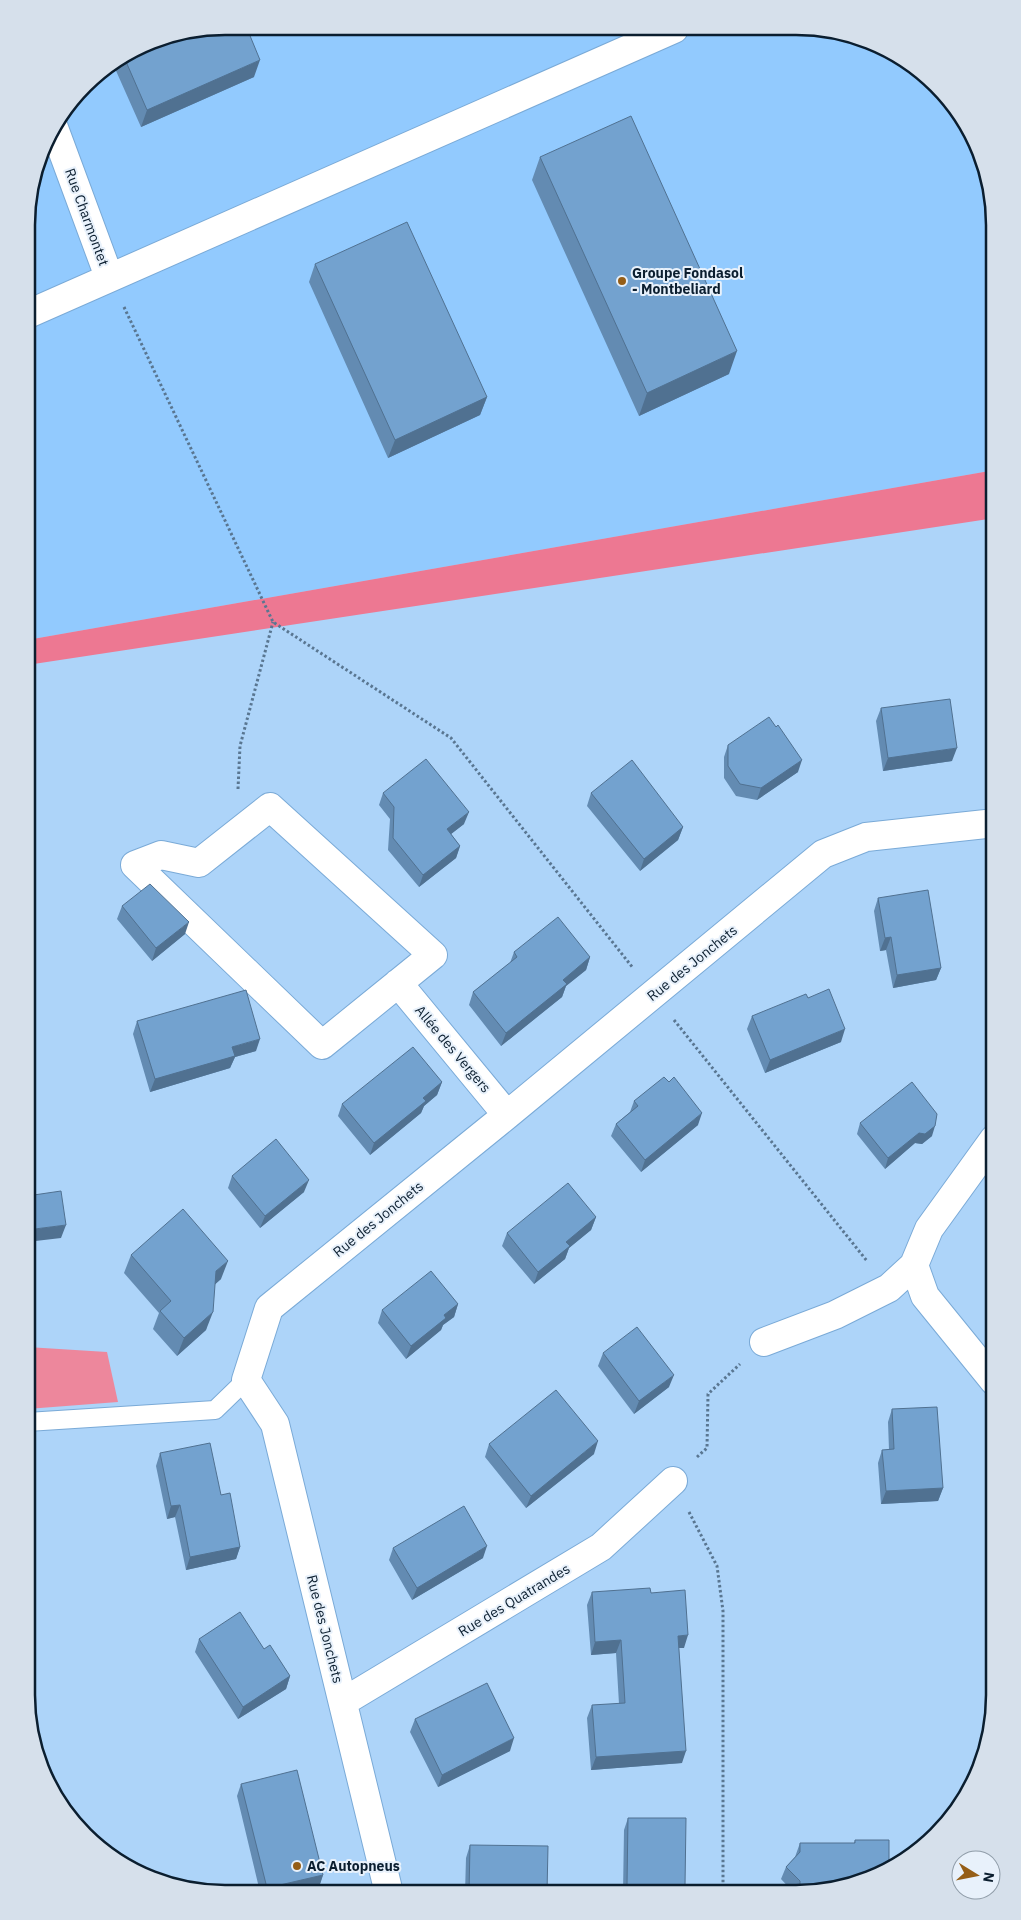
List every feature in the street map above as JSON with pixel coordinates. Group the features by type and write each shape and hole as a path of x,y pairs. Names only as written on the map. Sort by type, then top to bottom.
{"street":[{"path":"35,311 660,35"},
{"name":"Rue Charmontet","path":"57,136 109,277"},
{"path":"270,807 433,955 398,983 322,1045 135,865 161,855 199,863 270,807"},
{"name":"Rue des Jonchets","path":"387,1885 274,1424 246,1380 269,1308 508,1115 823,854 866,837 986,823"},
{"name":"Allée des Vergers","path":"398,983 508,1115"},
{"path":"764,1342 835,1315 889,1288 914,1265 929,1229 986,1150"},
{"path":"914,1265 925,1296 986,1371"},
{"name":"Rue des Quatrandes","path":"343,1702 601,1548 673,1481"}],"lane":[{"path":"35,1421 214,1410 246,1380"}],"path":[{"path":"109,277 273,622 451,738 652,994 889,1288"},
{"path":"237,795 240,746 273,622"},
{"path":"723,1885 723,1611 717,1566 673,1481 707,1448 708,1394 764,1342"}],"shaded area":[{"path":"213,35 808,35 845,41 869,49 891,60 912,74 939,100 961,130 972,152 980,176 986,213 986,472 35,639 35,213 41,176 49,152 60,130 74,109 100,82 130,60 152,49 176,41"},
{"path":"986,472 986,519 35,664 35,639"},
{"path":"35,1348 107,1352 118,1402 35,1408"}],"building":[{"path":"213,35 250,35 260,60 147,110 126,63 152,49 176,41"},
{"path":"631,116 737,351 647,393 540,157"},
{"path":"407,222 487,397 395,440 315,264"},
{"path":"950,699 957,748 888,758 881,708"},
{"path":"769,717 776,727 778,725 802,760 761,788 740,784 728,766 728,745"},
{"path":"426,759 469,812 447,829 460,846 423,875 393,838 394,807 383,793"},
{"path":"632,760 683,827 644,859 591,793"},
{"path":"150,884 189,922 156,948 122,906"},
{"path":"928,890 941,968 897,975 891,937 885,938 878,898"},
{"path":"558,917 590,957 563,980 567,984 506,1033 473,992 517,957 514,952"},
{"path":"829,989 845,1029 770,1060 752,1016 806,994 808,998"},
{"path":"246,990 260,1039 232,1047 235,1056 155,1079 137,1021"},
{"path":"413,1047 442,1082 423,1098 426,1101 374,1143 342,1104"},
{"path":"664,1077 669,1082 674,1077 702,1113 645,1160 616,1124 638,1106 634,1101"},
{"path":"912,1082 937,1114 935,1126 925,1134 919,1133 888,1158 860,1123"},
{"path":"276,1139 309,1180 265,1216 232,1176"},
{"path":"568,1183 596,1217 566,1242 570,1246 538,1272 507,1233"},
{"path":"61,1191 66,1225 35,1229 35,1195"},
{"path":"183,1209 228,1261 216,1271 213,1312 184,1338 160,1311 171,1301 131,1255"},
{"path":"431,1271 458,1304 444,1315 446,1318 411,1346 382,1310"},
{"path":"637,1327 674,1375 639,1401 603,1353"},
{"path":"556,1390 598,1441 531,1496 489,1444"},
{"path":"937,1407 943,1488 886,1491 882,1450 894,1449 892,1409"},
{"path":"210,1443 221,1495 230,1493 240,1547 190,1557 180,1505 171,1506 160,1453"},
{"path":"464,1506 487,1546 417,1588 393,1548"},
{"path":"650,1588 651,1593 685,1590 688,1635 678,1636 686,1751 596,1757 592,1705 625,1703 621,1640 595,1642 592,1592"},
{"path":"240,1612 264,1649 270,1645 290,1676 243,1707 199,1639"},
{"path":"487,1683 514,1738 442,1775 415,1719"},
{"path":"297,1770 323,1875 280,1885 266,1885 241,1784"},
{"path":"628,1818 686,1818 685,1885 627,1885"},
{"path":"855,1840 889,1840 889,1861 869,1871 845,1879 808,1885 800,1885 800,1881 786,1867 800,1852 800,1843 855,1843"},
{"path":"470,1845 548,1846 547,1885 469,1885"}],"place":[{"name":"Groupe Fondasol - Montbeliard","path":"622,281"},
{"name":"AC Autopneus","path":"297,1866"}]}
